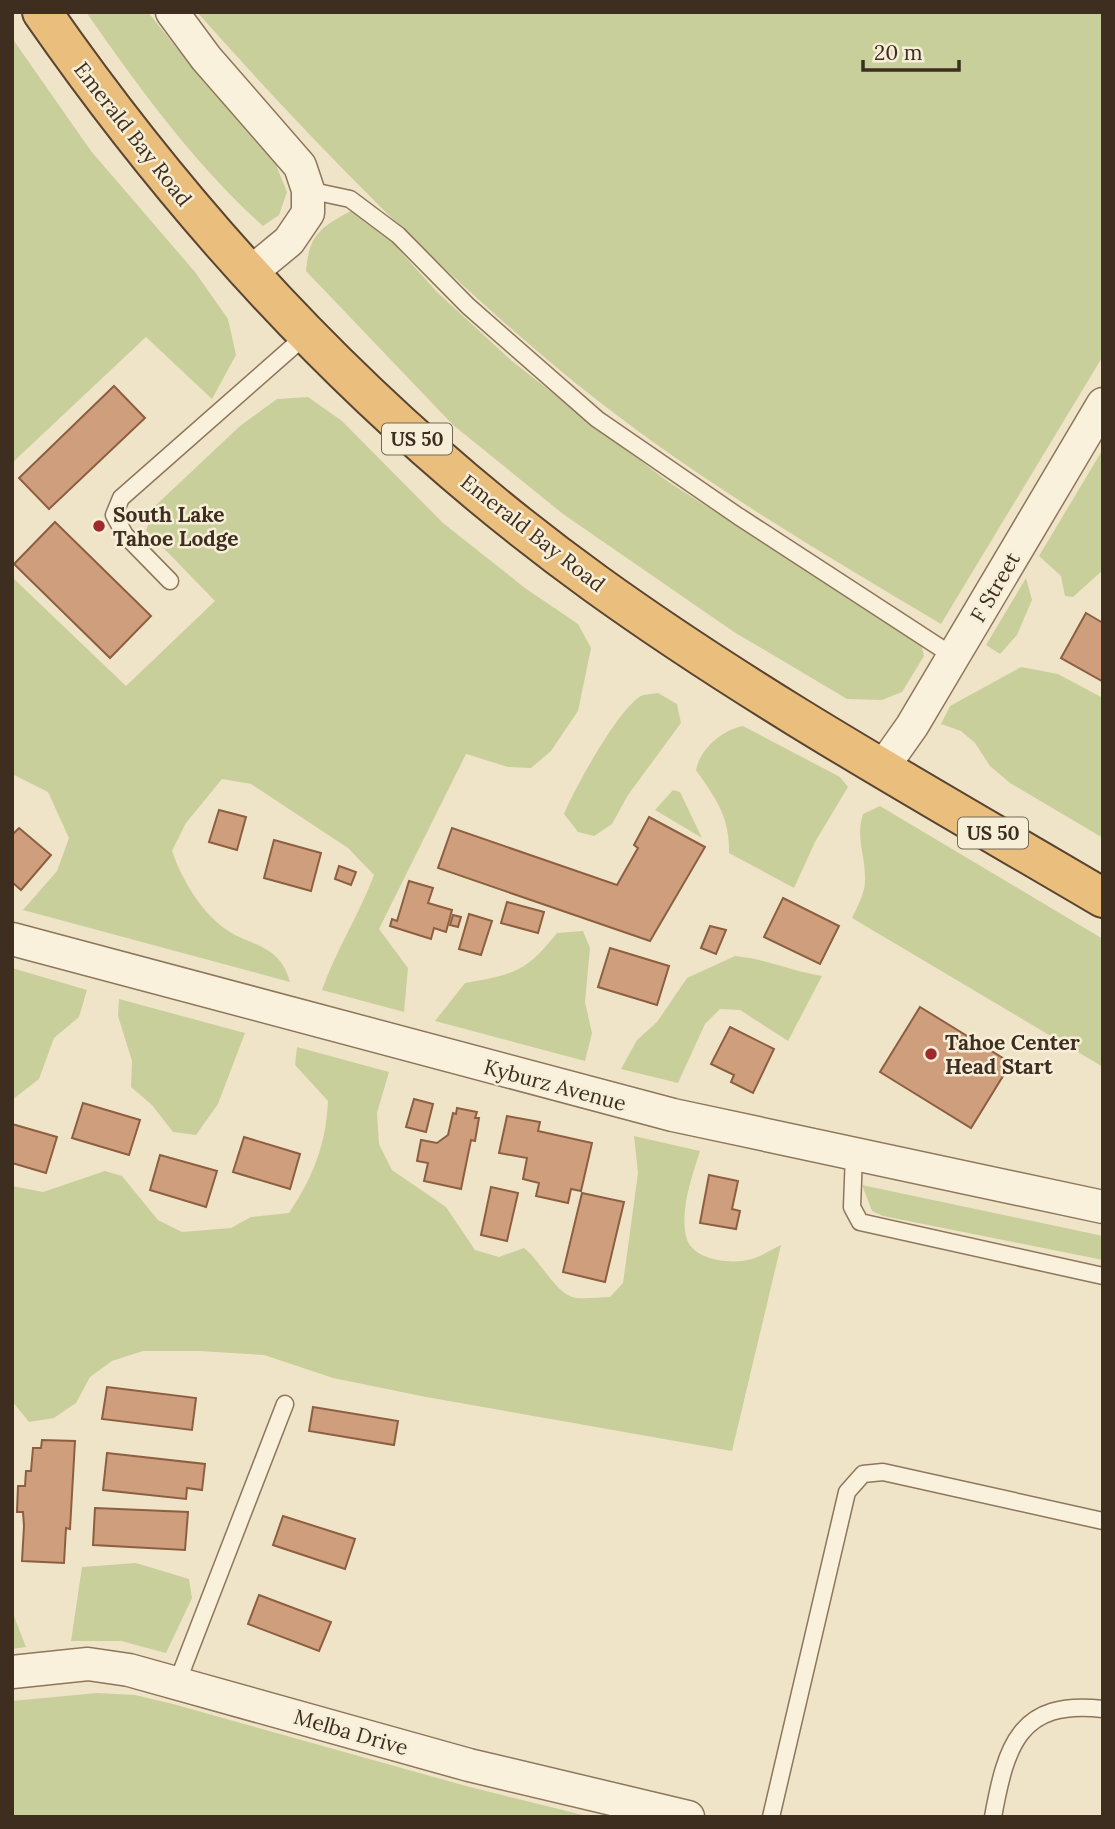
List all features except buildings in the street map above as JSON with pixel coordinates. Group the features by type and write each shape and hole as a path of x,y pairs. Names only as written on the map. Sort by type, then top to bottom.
{"highway":[{"name":"Emerald Bay Road","path":"42,12 125,126 248,274 305,336 372,400 457,474 587,577 686,646 1103,898"}],"street":[{"path":"172,12 206,58 300,166 308,190 308,213 302,223 289,241 248,274"},
{"name":"F Street","path":"883,767 912,726 1103,404"},
{"name":"Kyburz Avenue","path":"12,939 590,1095 1103,1207"},
{"name":"Melba Drive","path":"12,1672 88,1664 129,1670 469,1765 688,1817"}],"lane":[{"path":"308,190 351,199 398,235 468,306 597,419 738,516 953,656"},
{"path":"170,581 125,535 114,515 121,498 305,336"},
{"path":"854,1154 852,1207 860,1222 1103,1276"},
{"path":"177,1684 285,1404"},
{"path":"771,1817 847,1492 863,1474 883,1472 1103,1521"},
{"path":"993,1817 1000,1777 1017,1737 1035,1718 1063,1707 1103,1709"}],"green space":[{"path":"86,12 148,12 202,80 274,160 287,192 279,215 263,226 214,178 147,97"},
{"path":"197,12 1103,12 1103,356 941,624 790,533 691,469 550,362 457,280 368,194"},
{"path":"12,38 91,151 195,272 228,319 236,355 212,399 146,337 12,463"},
{"path":"351,211 383,232 437,292 512,361 601,431 670,483 921,643 924,656 902,692 882,700 847,699 734,632 563,514 453,425 306,271 313,240 331,222"},
{"path":"308,397 342,421 443,523 525,588 578,624 591,648 578,711 551,751 531,768 508,767 466,754 379,929 408,968 404,1012 322,990 374,875 348,848 251,784 222,779 186,823 172,851 186,883 207,912 224,928 271,952 279,959 290,982 23,910 57,871 69,838 48,792 12,774 12,577 126,686 215,601 146,530 155,506 240,426 277,399"},
{"path":"1103,449 1103,570 1073,597 1065,596 1061,576 1039,556"},
{"path":"1026,578 1032,600 1017,635 1000,654 986,645"},
{"path":"1021,667 1058,674 1103,698 1103,838 1010,783 990,766 975,743 961,731 941,724 950,706"},
{"path":"658,693 677,704 681,723 628,795 612,824 594,836 578,832 564,814 587,769 632,703 641,696"},
{"path":"743,726 840,777 848,787 815,842 794,888 729,853 724,819 696,770 702,755 713,742 727,732"},
{"path":"673,790 680,792 702,838 655,810"},
{"path":"880,806 1103,939 1103,1067 852,918 865,886 860,839 863,814"},
{"path":"583,931 590,948 585,1002 592,1033 585,1061 435,1021 465,983 517,970 536,956 557,933"},
{"path":"735,956 822,976 788,1041 740,1010 720,1009 705,1024 678,1083 621,1069 637,1040 657,1022 687,978"},
{"path":"12,968 87,990 79,1017 54,1038 39,1079 12,1100"},
{"path":"119,999 245,1033 218,1104 196,1135 173,1132 152,1105 131,1087 132,1061 118,1016"},
{"path":"297,1047 389,1072 377,1113 379,1144 392,1170 446,1207 475,1250 499,1257 524,1248 562,1291 576,1298 610,1297 623,1283 638,1173 634,1136 700,1151 686,1204 685,1226 689,1244 704,1256 724,1261 756,1258 781,1245 732,1451 333,1378 264,1355 199,1351 143,1351 112,1361 90,1377 76,1403 54,1418 29,1422 12,1401 12,1186 43,1192 105,1171 122,1176 158,1220 182,1232 231,1228 251,1217 289,1213 317,1160 328,1101 295,1065"},
{"path":"862,1185 1103,1236 1103,1260 883,1216 872,1211"},
{"path":"136,1563 189,1579 192,1598 166,1653 121,1641 71,1641 82,1567"},
{"path":"12,1611 26,1647 12,1649"},
{"path":"97,1693 135,1695 173,1704 466,1786 591,1817 12,1817 12,1701"}],"place":[{"name":"South Lake Tahoe Lodge","path":"99,526"},
{"name":"Tahoe Center Head Start","path":"931,1054"}]}
